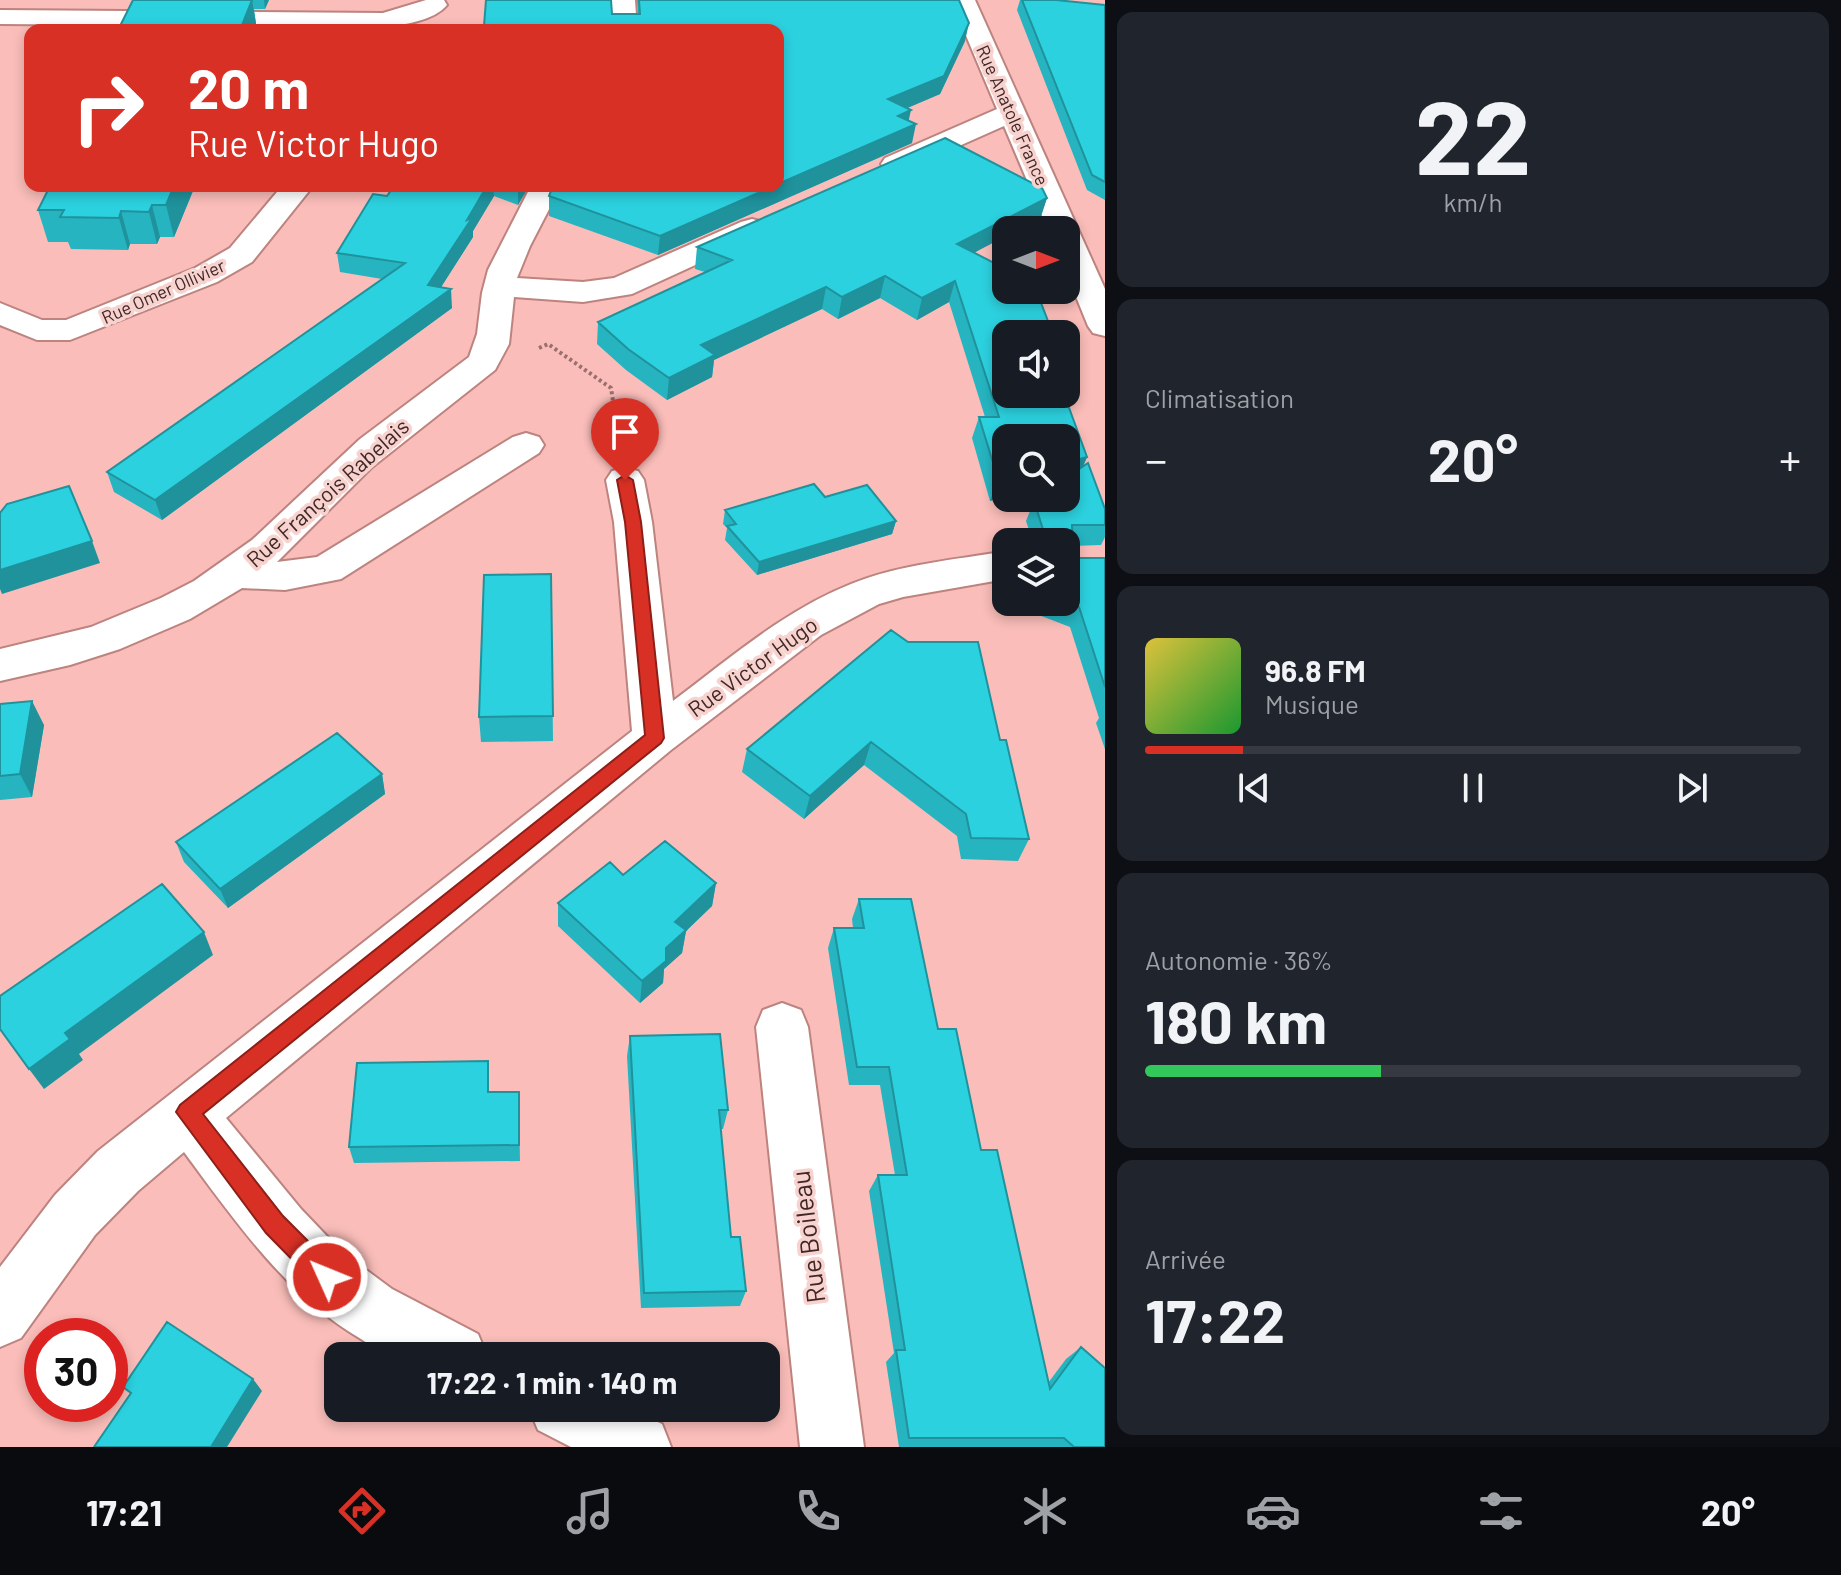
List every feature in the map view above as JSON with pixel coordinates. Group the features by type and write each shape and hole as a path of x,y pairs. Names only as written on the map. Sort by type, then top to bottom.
{"street":[{"path":"623,0 625,24"},
{"name":"Rue Anatole France","path":"963,0 1057,216"},
{"path":"0,17 383,20 404,17 437,2"},
{"path":"424,24 437,2"},
{"path":"875,173 1012,112"},
{"name":"Rue Omer Ollivier","path":"0,313 37,330 70,330 206,275 241,255 293,192"},
{"path":"543,192 515,243 499,287 583,292 621,287 776,217"},
{"path":"1080,268 1105,326"},
{"name":"Rue François Rabelais","path":"0,665 128,629 168,612 234,574 264,552 359,459 483,363 493,343 499,287"},
{"path":"234,574 285,576 327,569 526,445"},
{"path":"625,480 633,522 655,738"},
{"name":"Rue Victor Hugo","path":"0,1317 75,1215 118,1171 655,738 774,646 834,608 901,583 992,567"},
{"name":"Rue Boileau","path":"782,1027 832,1447"},
{"path":"188,1112 275,1224 309,1261 345,1293 394,1325 428,1342"},
{"path":"588,1422 639,1447"}],"path":[{"path":"474,370 510,361 548,344 611,388 625,480"}],"building":[{"path":"133,0 252,0 242,24 121,24"},
{"path":"486,0 611,0 612,14 640,14 639,0 959,0 969,23 944,76 888,99 911,110 898,116 916,124 784,181 784,24 484,24"},
{"path":"1022,0 1105,5 1105,182 1092,175"},
{"path":"945,138 1042,188 1047,198 1012,216 992,216 992,226 957,244 992,262 992,304 1041,304 1048,320 992,320 992,395 955,281 922,298 885,276 842,297 826,287 701,345 715,355 669,378 628,349 598,322 732,260 697,247"},
{"path":"47,192 171,192 166,205 152,205 149,212 121,211 119,218 60,217 64,210 38,210"},
{"path":"390,192 483,192 467,220 472,218 428,285 451,289 155,500 107,472 405,263 337,253 373,194 387,196"},
{"path":"551,192 760,192 660,236 549,196"},
{"path":"996,408 1069,408 1075,424 992,424 992,459 979,417 999,417"},
{"path":"1080,438 1087,457 1080,459"},
{"path":"1088,463 1105,509 1105,525 1043,528 1037,512 1080,512 1080,468"},
{"path":"814,484 825,497 867,485 896,521 759,562 727,526 736,524 725,510"},
{"path":"69,486 92,541 0,570 0,513 7,504"},
{"path":"1080,558 1105,558 1105,687 1080,610"},
{"path":"551,574 553,716 479,717 484,575"},
{"path":"891,630 908,642 978,642 1000,740 1006,740 1029,839 971,838 966,814 871,742 810,796 747,749"},
{"path":"32,701 20,774 0,776 0,704"},
{"path":"337,733 382,774 220,889 176,842"},
{"path":"665,841 716,883 675,922 686,930 666,948 666,961 642,981 558,903 610,862 623,875"},
{"path":"162,884 204,932 65,1033 70,1039 29,1069 0,1029 0,996"},
{"path":"859,899 911,899 938,1029 956,1029 981,1150 997,1150 1050,1389 1081,1347 1105,1368 1105,1447 1074,1447 1064,1438 909,1438 896,1350 905,1350 878,1175 907,1175 889,1067 857,1067 834,928 864,928"},
{"path":"720,1034 728,1110 719,1110 731,1237 740,1237 746,1291 644,1293 630,1036"},
{"path":"488,1061 488,1092 519,1092 519,1145 349,1147 357,1063"},
{"path":"167,1322 253,1379 211,1447 94,1447 111,1422 128,1422 128,1397 131,1393 128,1391 128,1380"}],"route":[{"path":"327,1277 275,1224 188,1112 655,738 633,522 625,480"}]}
